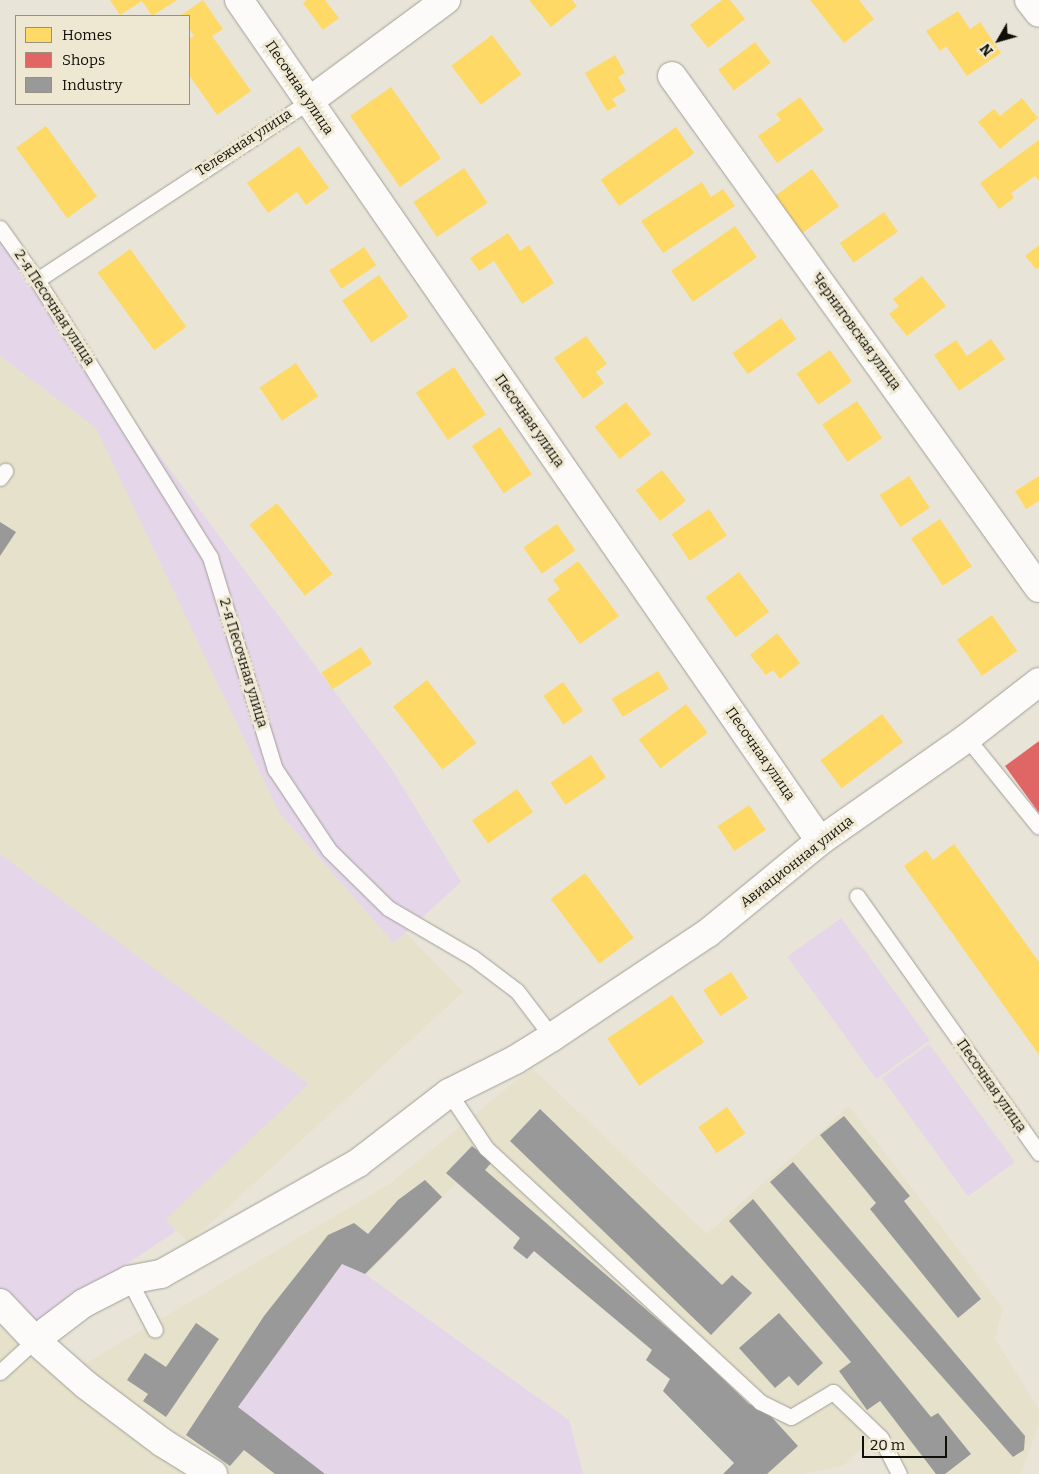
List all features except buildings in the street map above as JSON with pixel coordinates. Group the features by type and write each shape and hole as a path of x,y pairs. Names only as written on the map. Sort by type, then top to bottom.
{"street":[{"name":"Песочная улица","path":"239,0 820,841"},
{"name":"Тележная улица","path":"308,102 446,0"},
{"path":"1029,0 1039,14"},
{"name":"Черниговская улица","path":"672,76 1039,588"},
{"name":"Авиационная улица","path":"35,1340 84,1303 129,1280 161,1274 358,1163 449,1093 515,1060 552,1037 708,932 820,841 967,738 1039,682"},
{"path":"0,1303 35,1340 86,1385 163,1443 213,1474"}],"lane":[{"name":"Тележная улица","path":"37,280 308,102"},
{"name":"2-я Песочная улица","path":"0,228 37,280 210,557 276,769 329,850 388,908 472,957 516,991 552,1037"},
{"path":"967,738 1039,827"},
{"name":"Песочная улица","path":"858,896 1039,1153"},
{"path":"449,1093 486,1148 760,1402 791,1417 833,1392 881,1438 899,1474"},
{"path":"129,1280 155,1330"},
{"path":"0,1372 35,1340"}],"shaded area":[{"path":"0,240 391,768 461,882 394,943 279,812 96,428 0,356"},
{"path":"0,356 96,428 279,812 394,943 405,932 463,992 189,1243 165,1219 309,1084 0,854"},
{"path":"0,854 309,1084 166,1219 176,1231 21,1335 0,1313"},
{"path":"841,918 930,1040 876,1079 788,957"},
{"path":"929,1044 1015,1162 968,1196 882,1078"},
{"path":"532,1068 707,1234 849,1106 1003,1308 995,1339 1039,1409 1039,1424 1021,1474 908,1474 863,1447 843,1466 799,1474 723,1474 734,1463 663,1391 670,1379 646,1360 651,1350 534,1251 527,1259 513,1248 519,1238 456,1183 239,1407 325,1474 0,1474 0,1313 78,1368 391,1183"},
{"path":"342,1264 365,1274 569,1420 583,1474 325,1474 238,1407"}]}
